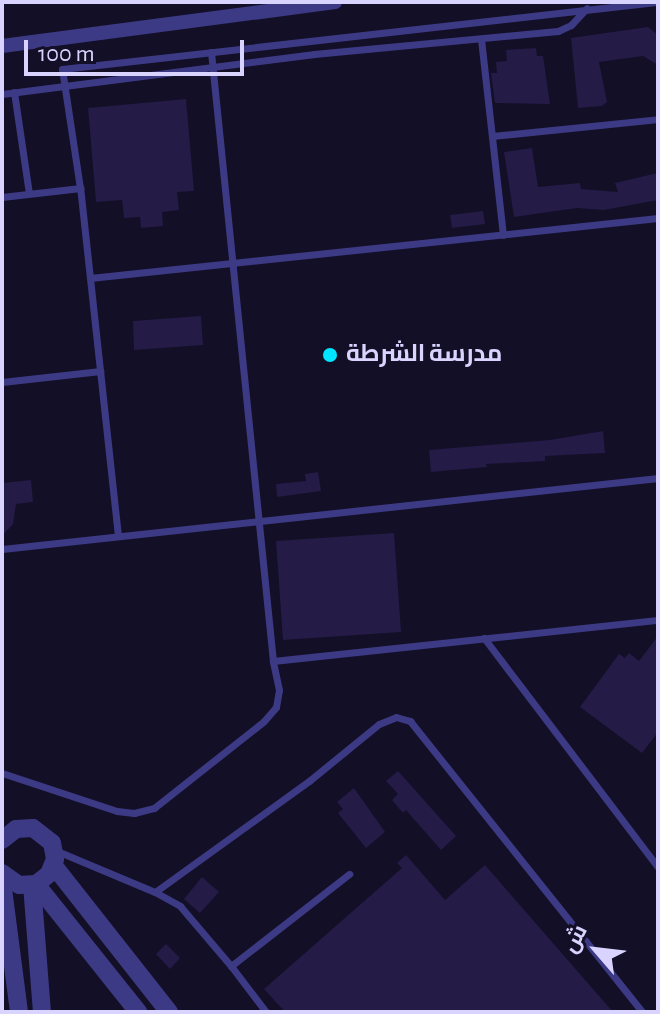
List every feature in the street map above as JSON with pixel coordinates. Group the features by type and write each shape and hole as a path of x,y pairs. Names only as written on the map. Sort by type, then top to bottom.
{"street":[{"path":"2,46 335,2"},
{"path":"4,834 33,828 47,836 54,858 169,1012"},
{"path":"42,1012 34,885 54,858"},
{"path":"2,873 12,882 34,885 138,1012"},
{"path":"2,881 19,1012"}],"lane":[{"path":"118,536 80,188 62,69 656,2"},
{"path":"2,94 558,31 571,25 587,8"},
{"path":"481,39 503,235"},
{"path":"2,773 117,811 134,813 154,808 264,721 276,707 279,690 273,661 211,52"},
{"path":"14,92 29,193"},
{"path":"492,136 658,119"},
{"path":"2,197 80,188"},
{"path":"90,278 658,218"},
{"path":"2,382 100,371"},
{"path":"2,549 658,478"},
{"path":"273,661 658,620"},
{"path":"484,638 658,867"},
{"path":"155,892 309,781 379,724 396,717 410,721 642,1012"},
{"path":"54,858 155,892 180,906 266,1012"},
{"path":"231,966 349,874"}],"building":[{"path":"648,27 658,35 658,65 643,56 599,62 607,102 602,106 578,108 571,38"},
{"path":"536,48 537,56 543,56 550,104 495,103 491,73 497,73 496,62 507,61 506,50"},
{"path":"186,99 194,191 177,192 179,210 162,212 163,226 141,228 140,217 124,218 122,200 96,202 88,108"},
{"path":"532,148 538,187 580,183 581,189 618,192 615,183 658,173 658,200 604,210 577,208 514,217 504,152"},
{"path":"483,211 485,224 452,228 450,215"},
{"path":"201,316 203,345 134,350 133,321"},
{"path":"603,431 605,453 545,456 545,461 486,464 487,467 431,472 429,450 550,440"},
{"path":"318,472 321,491 277,497 276,484 306,481 305,474"},
{"path":"31,480 33,502 16,504 13,524 2,536 2,483"},
{"path":"394,533 401,632 283,640 276,541"},
{"path":"658,636 658,732 642,753 580,707 619,654 625,658 629,653 639,661"},
{"path":"398,771 456,836 441,850 406,810 403,813 392,800 398,794 386,781"},
{"path":"354,788 385,832 366,848 338,813 343,809 337,802"},
{"path":"406,855 445,900 485,865 613,1012 285,1012 264,989 402,868 397,863"},
{"path":"202,877 219,892 200,913 184,899"},
{"path":"166,944 180,958 170,969 156,954"}],"place":[{"name":"مدرسة الشرطة","path":"330,355"}]}
